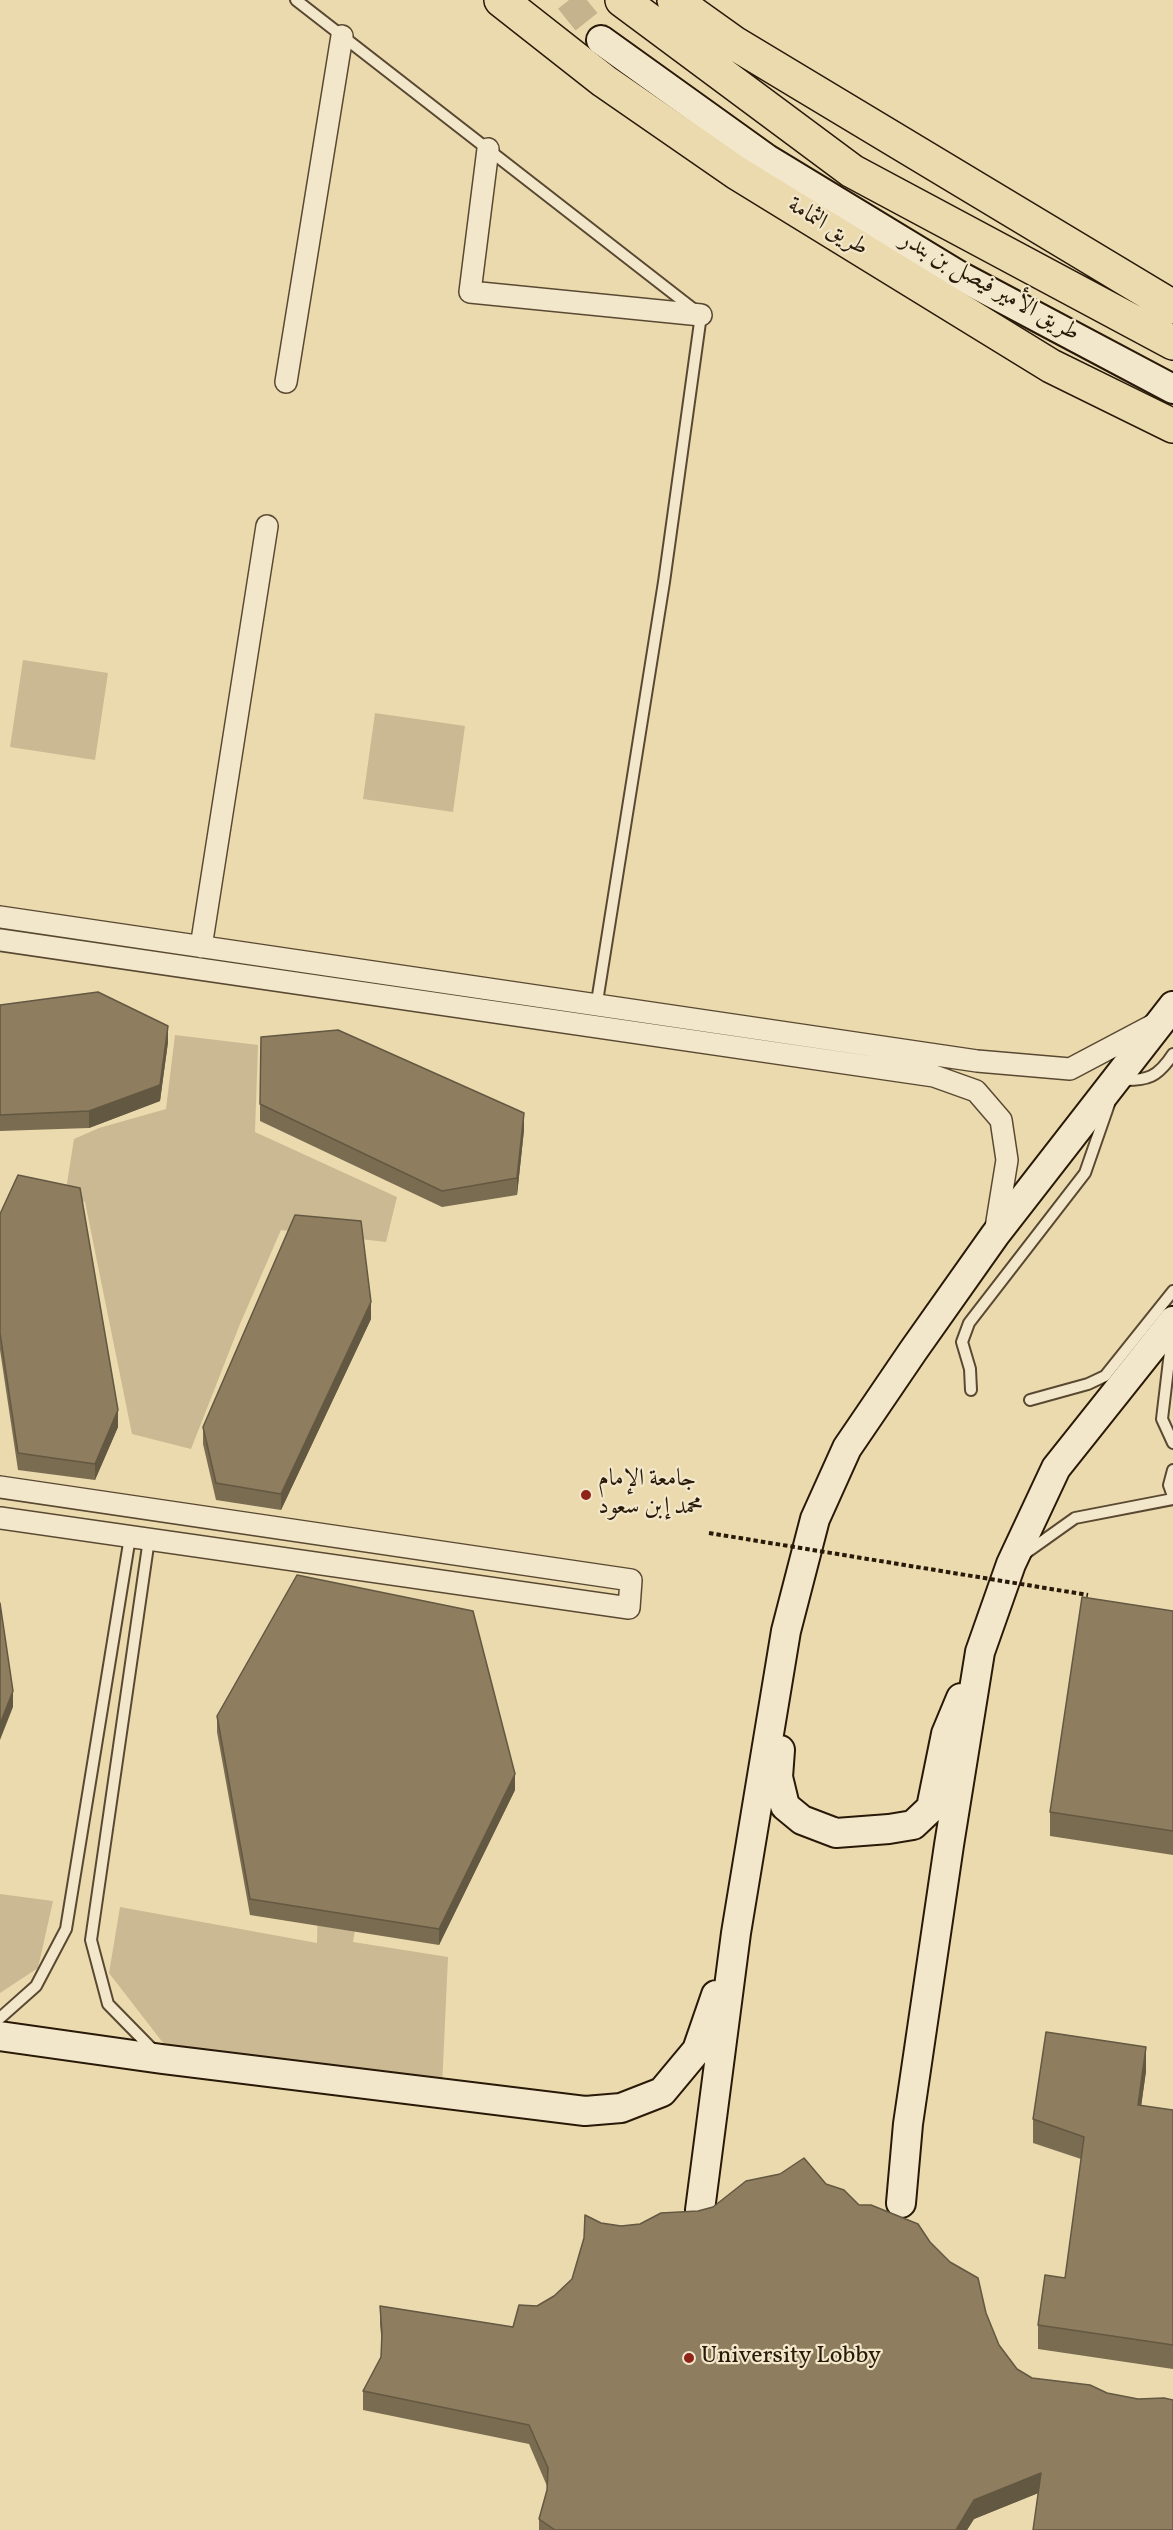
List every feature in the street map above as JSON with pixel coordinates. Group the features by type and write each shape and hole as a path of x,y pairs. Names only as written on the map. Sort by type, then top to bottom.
{"main road":[{"name":"طريق الثمامة","path":"501,0 603,81 737,173 1051,366 1173,426"},
{"path":"622,0 852,171 1173,343"},
{"path":"674,0 734,43 1173,307"},
{"path":"704,0 950,172"}],"street":[{"path":"286,382 342,36"},
{"name":"طريق الأمير فيصل بن بندر","path":"601,40 767,159 958,275 1173,388"},
{"path":"488,149 470,292 701,315"},
{"path":"201,947 267,526"},
{"path":"0,917 977,1061 1070,1069 1167,1013"},
{"path":"0,940 934,1076 976,1091 1001,1120 1007,1160 995,1235"},
{"path":"700,2210 736,1933 786,1631 815,1519 847,1448 995,1235 1167,1013"},
{"path":"786,1631 778,1777 786,1806 802,1820 836,1833 913,1825 931,1808 946,1734 980,1652 1011,1564 1056,1468 1173,1322"},
{"path":"0,1488 631,1580 629,1608 0,1518"},
{"path":"901,2203 911,2100 980,1652"},
{"path":"0,2036 162,2059 585,2111 621,2108 662,2092 697,2050 736,1933"}],"lane":[{"path":"296,0 701,315 664,582 593,1026"},
{"path":"971,1390 970,1369 962,1342 969,1323 1085,1173 1117,1080 1135,1081 1160,1073 1173,1054"},
{"path":"1030,1400 1088,1384 1105,1376 1173,1291"},
{"path":"1173,1322 1162,1419 1173,1443"},
{"path":"1011,1564 1075,1518 1173,1497 1169,1485 1173,1470"},
{"path":"0,2018 36,1986 66,1929 139,1538"},
{"path":"139,1538 91,1940 108,2004 162,2059"}],"path":[{"path":"709,1533 1088,1595"}],"shaded area":[{"path":"23,660 108,673 95,760 10,747"},
{"path":"375,713 465,726 453,812 363,799"},
{"path":"175,1035 258,1045 255,1132 397,1197 386,1242 281,1230 240,1324 191,1449 132,1434 85,1202 65,1196 74,1139 99,1128 166,1109"},
{"path":"321,1780 370,1841 353,1942 448,1957 442,2087 167,2048 109,1973 120,1907 317,1943"},
{"path":"0,1894 53,1901 38,1968 0,1993"}],"building":[{"path":"98,992 168,1026 160,1085 89,1111 0,1115 0,1005"},
{"path":"338,1030 524,1113 517,1178 442,1191 260,1104 261,1037"},
{"path":"18,1175 80,1188 118,1410 95,1464 18,1453 0,1333 0,1214"},
{"path":"295,1215 361,1221 371,1302 281,1494 216,1483 203,1427"},
{"path":"297,1575 473,1611 515,1774 439,1929 250,1899 217,1716"},
{"path":"1082,1597 1173,1611 1173,1831 1050,1812"},
{"path":"0,1603 13,1691 0,1724"},
{"path":"1046,2032 1146,2047 1138,2105 1173,2110 1173,2345 1038,2325 1045,2275 1065,2278 1084,2137 1033,2119"},
{"name":"University Lobby","path":"804,2158 826,2184 844,2190 859,2205 871,2205 918,2224 930,2242 950,2262 978,2278 986,2313 999,2345 1017,2369 1032,2378 1090,2385 1107,2393 1138,2399 1173,2400 1173,2530 1033,2530 1041,2473 974,2500 956,2530 555,2530 539,2519 547,2490 548,2468 529,2425 363,2391 381,2357 380,2306 513,2327 519,2305 537,2306 554,2296 572,2279 584,2238 585,2215 601,2223 621,2226 640,2224 661,2213 698,2211 713,2207 746,2181 780,2174"}],"tunnel":[{"path":"569,0 601,40"}],"place":[{"name":"جامعة الإمام محمد إبن سعود","path":"586,1495"},
{"name":"University Lobby","path":"689,2358"}]}
